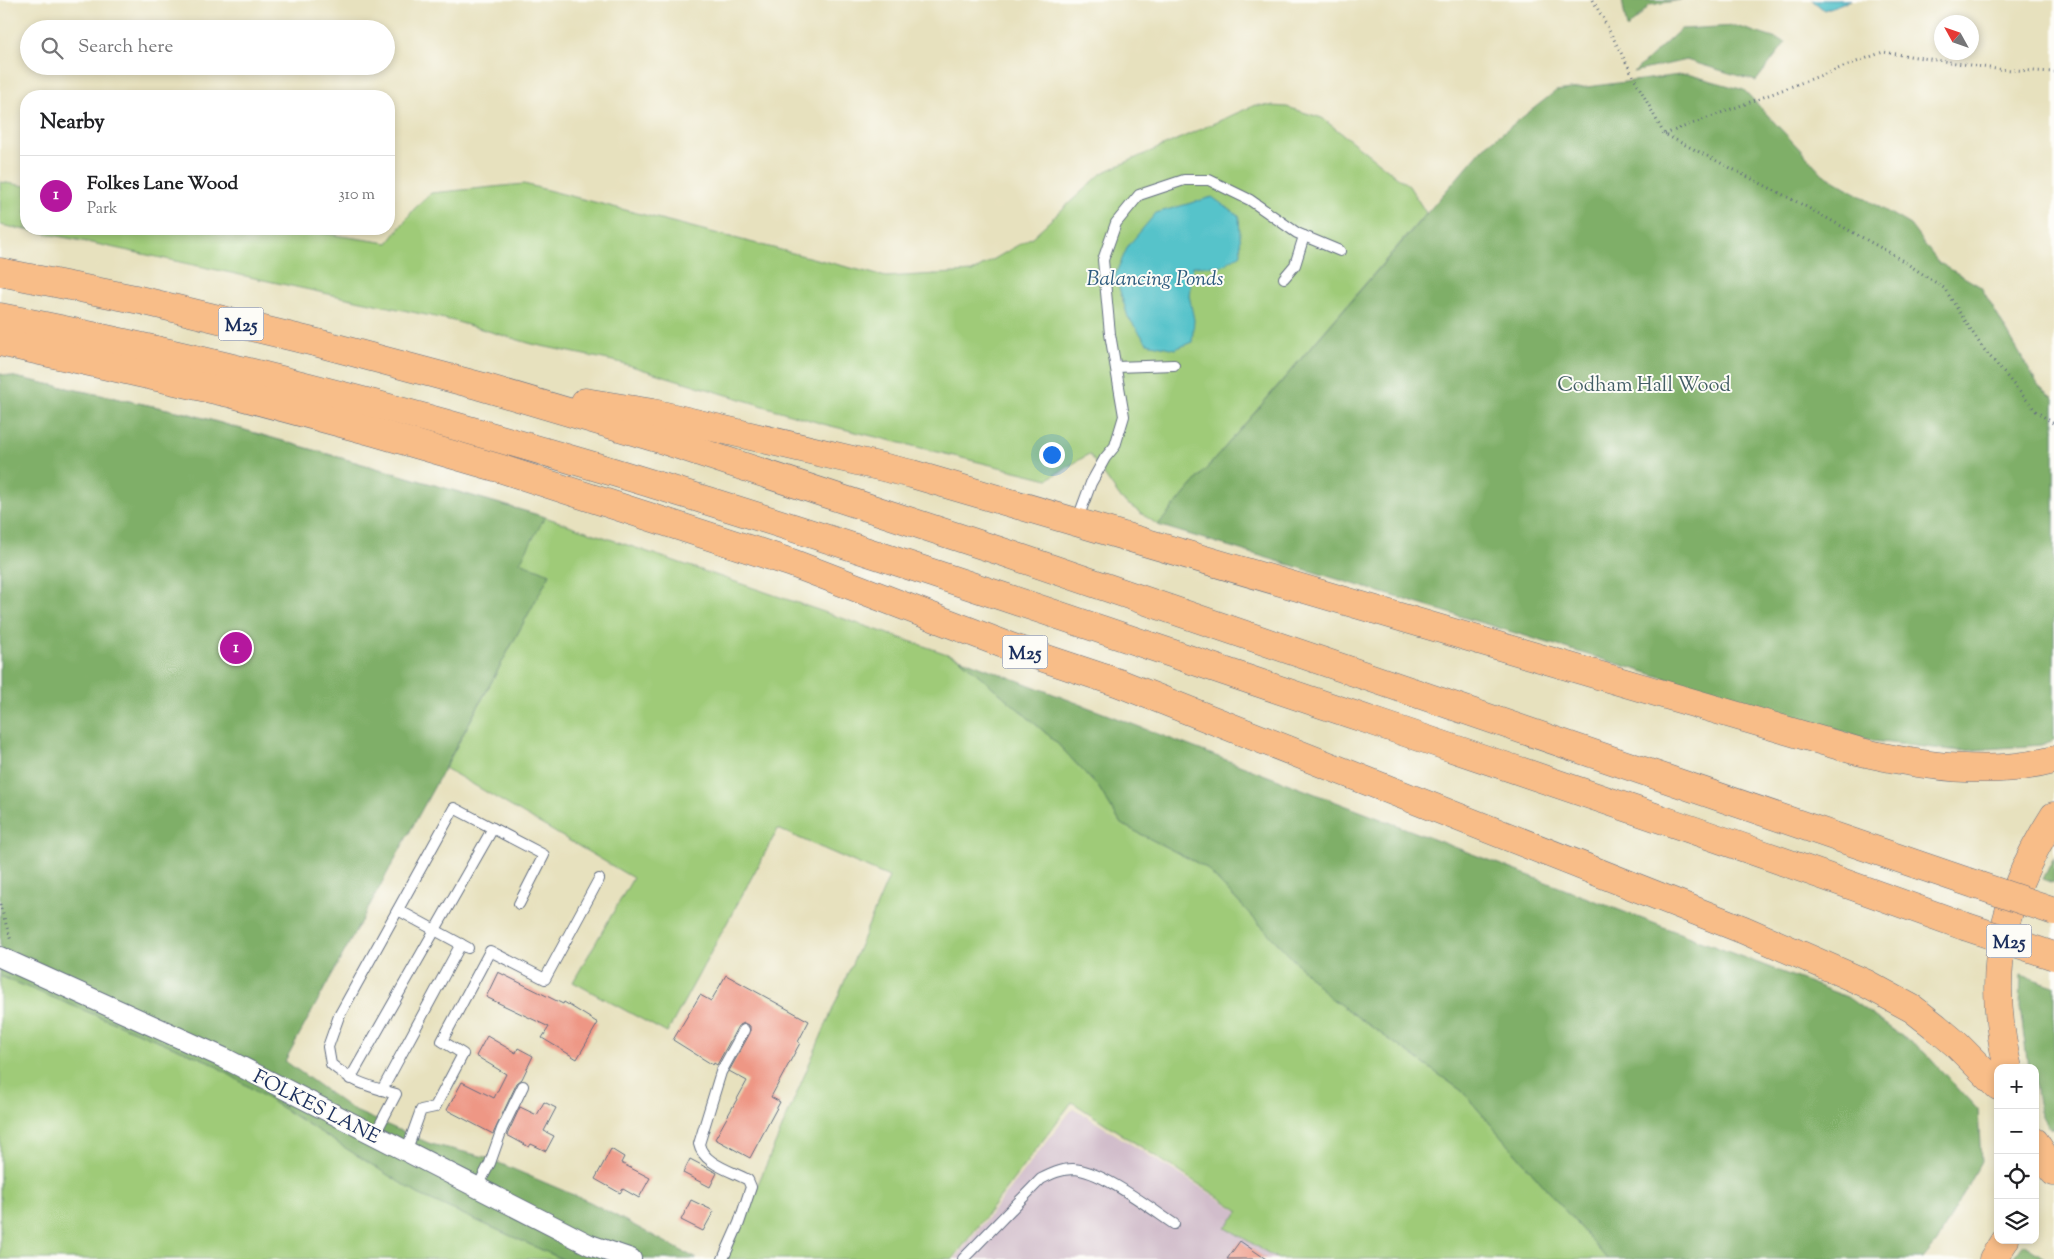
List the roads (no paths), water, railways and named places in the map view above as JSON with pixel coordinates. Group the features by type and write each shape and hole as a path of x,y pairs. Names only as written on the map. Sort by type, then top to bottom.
{"highway":[{"name":"M25","path":"0,272 140,300 229,321 480,386 660,439 892,515 2054,911"},
{"name":"M25","path":"0,317 140,346 341,394 501,438 713,502 1042,609 2054,956"},
{"name":"M25","path":"0,342 229,393 374,432 502,470 792,564 1011,647 1119,683 1735,926 1865,983 1913,1009 1956,1044 1994,1082"},
{"name":"M25","path":"480,386 653,413 912,474 1857,751 1897,760 1970,767 2004,767 2054,760"},
{"path":"2007,1064 1998,996 1998,966 2002,933 2010,903 2028,863 2054,816"},
{"path":"2039,1148 2054,1172"},
{"path":"1993,1259 2002,1244"}],"street":[{"name":"FOLKES LANE","path":"0,957 224,1058 590,1245 632,1259"}],"lane":[{"path":"1077,523 1091,483 1105,458 1115,446 1124,416 1110,334 1103,260 1116,223 1139,195 1184,180 1209,180 1250,200 1297,234 1340,251"},
{"path":"1284,278 1295,265 1304,236"},
{"path":"1116,367 1174,365"},
{"path":"374,1136 396,1094 372,1088 350,1079 331,1064 328,1047 338,1016 454,808 544,855 519,904"},
{"path":"350,1079 493,828"},
{"path":"406,1152 421,1110 435,1107 463,1054 442,1041 490,951 545,979 600,879"},
{"path":"382,1090 465,946 398,910"},
{"path":"723,1259 740,1223 751,1187 748,1180 707,1159 700,1151 699,1144 721,1072 744,1030"},
{"path":"477,1188 523,1086"},
{"path":"963,1259 1040,1179 1049,1174 1066,1170 1080,1170 1098,1176 1174,1224"}],"water":[{"path":"1812,0 1851,0 1824,10"},
{"name":"Balancing Ponds","path":"1212,197 1239,216 1241,254 1222,266 1193,266 1189,295 1194,320 1192,342 1175,349 1147,343 1128,317 1115,275 1128,246 1156,213"}],"place":[{"name":"Folkes Lane Wood","path":"236,648"}],"park label":[{"name":"Codham Hall Wood","path":"1644,384"}]}
